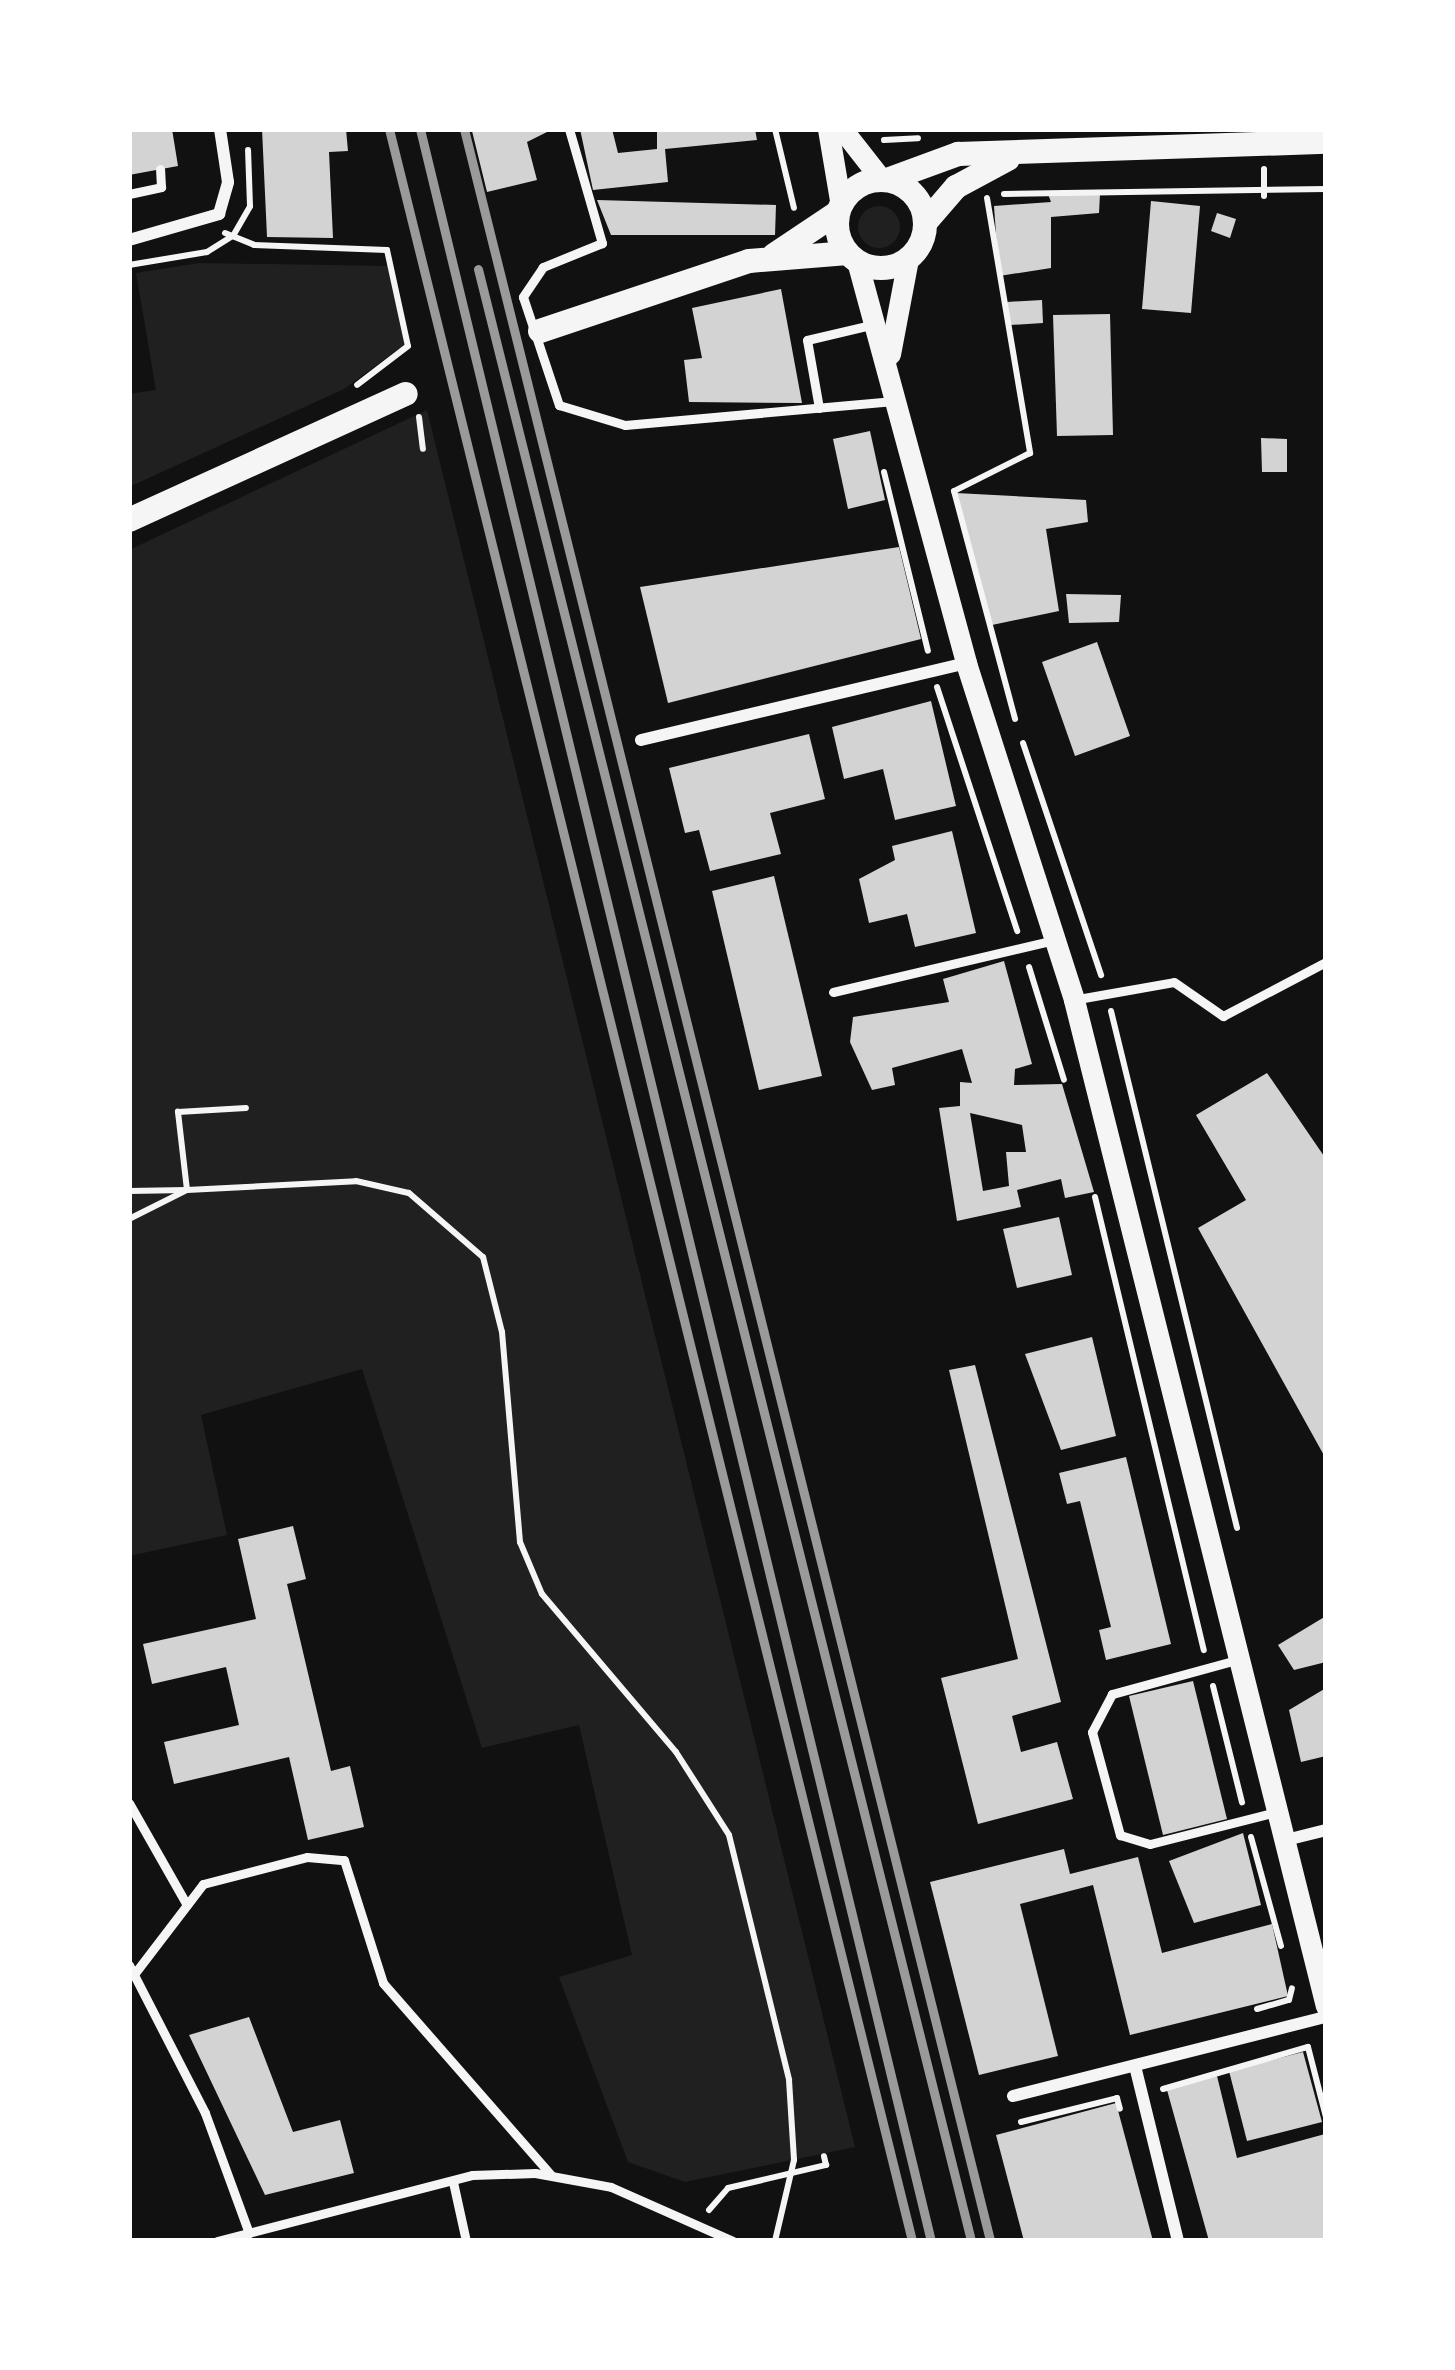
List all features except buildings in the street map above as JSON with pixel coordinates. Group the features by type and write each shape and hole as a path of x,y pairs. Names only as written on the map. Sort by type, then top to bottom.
{"main road":[{"path":"540,331 772,256 885,180 945,155 1008,159 1326,142"},
{"path":"772,256 908,259 925,223 956,187 1008,159"},
{"path":"885,180 918,199 925,223"},
{"path":"839,209 852,257"},
{"path":"129,520 412,405"}],"street":[{"path":"129,240 205,225 225,200 220,129"},
{"path":"828,129 839,209"},
{"path":"842,129 885,180"},
{"path":"852,257 890,361 966,663 1074,1000 1286,1840 1318,1940 1326,2006"},
{"path":"890,361 908,259"},
{"path":"640,740 966,663"},
{"path":"1286,1840 1326,1830"},
{"path":"1013,2096 1326,2017"},
{"path":"1135,2066 1178,2241"}],"lane":[{"path":"569,129 602,243 543,267 523,297 559,405 625,425 898,400"},
{"path":"129,194 161,187 160,170"},
{"path":"819,409 807,340 876,324"},
{"path":"832,992 1055,940"},
{"path":"1074,1000 1174,982 1222,1016 1326,962"},
{"path":"1240,1659 1112,1694 1092,1732 1120,1835 1150,1844 1280,1811"},
{"path":"129,1803 187,1905"},
{"path":"249,2233 132,1969 203,1884 247,1868 344,1860 382,1983 550,2174"},
{"path":"217,2241 453,2182 550,2174 611,2187 733,2241"},
{"path":"453,2182 466,2241"}],"path":[{"path":"775,129 796,224"},
{"path":"869,130 926,137"},
{"path":"954,491 1030,453 984,197 1326,189"},
{"path":"205,225 254,245 387,250 407,362"},
{"path":"360,379 404,352"},
{"path":"412,405 423,449"},
{"path":"880,458 933,670 1067,1092"},
{"path":"187,1190 178,1112 247,1108"},
{"path":"1093,1176 1289,2000"},
{"path":"129,1191 356,1181 409,1192 469,1239 502,1332 520,1542 542,1594 676,1752 729,1834 789,2080 792,2169 782,2232 775,2241"},
{"path":"129,1219 187,1190"},
{"path":"469,1239 476,1231"},
{"path":"1168,2110 1163,2089 1308,2047 1326,2117"},
{"path":"1021,2122 1117,2098 1123,2118"},
{"path":"710,2210 728,2188 826,2164 824,2156"},
{"path":"782,2232 787,2241"}],"shaded area":[{"path":"879,206 894,212 900,227 894,242 879,248 864,242 858,227 864,212"},
{"path":"199,263 388,266 405,344 344,389 129,487 129,394 156,390 136,273"},
{"path":"427,410 855,2147 685,2182 628,2162 559,1977 632,1955 579,1725 482,1748 362,1369 201,1415 227,1535 129,1556 129,550"}],"railway":[{"path":"389,129 912,2241"},
{"path":"420,129 931,2241"},
{"path":"464,129 990,2241"},
{"path":"478,269 971,2241"}]}
